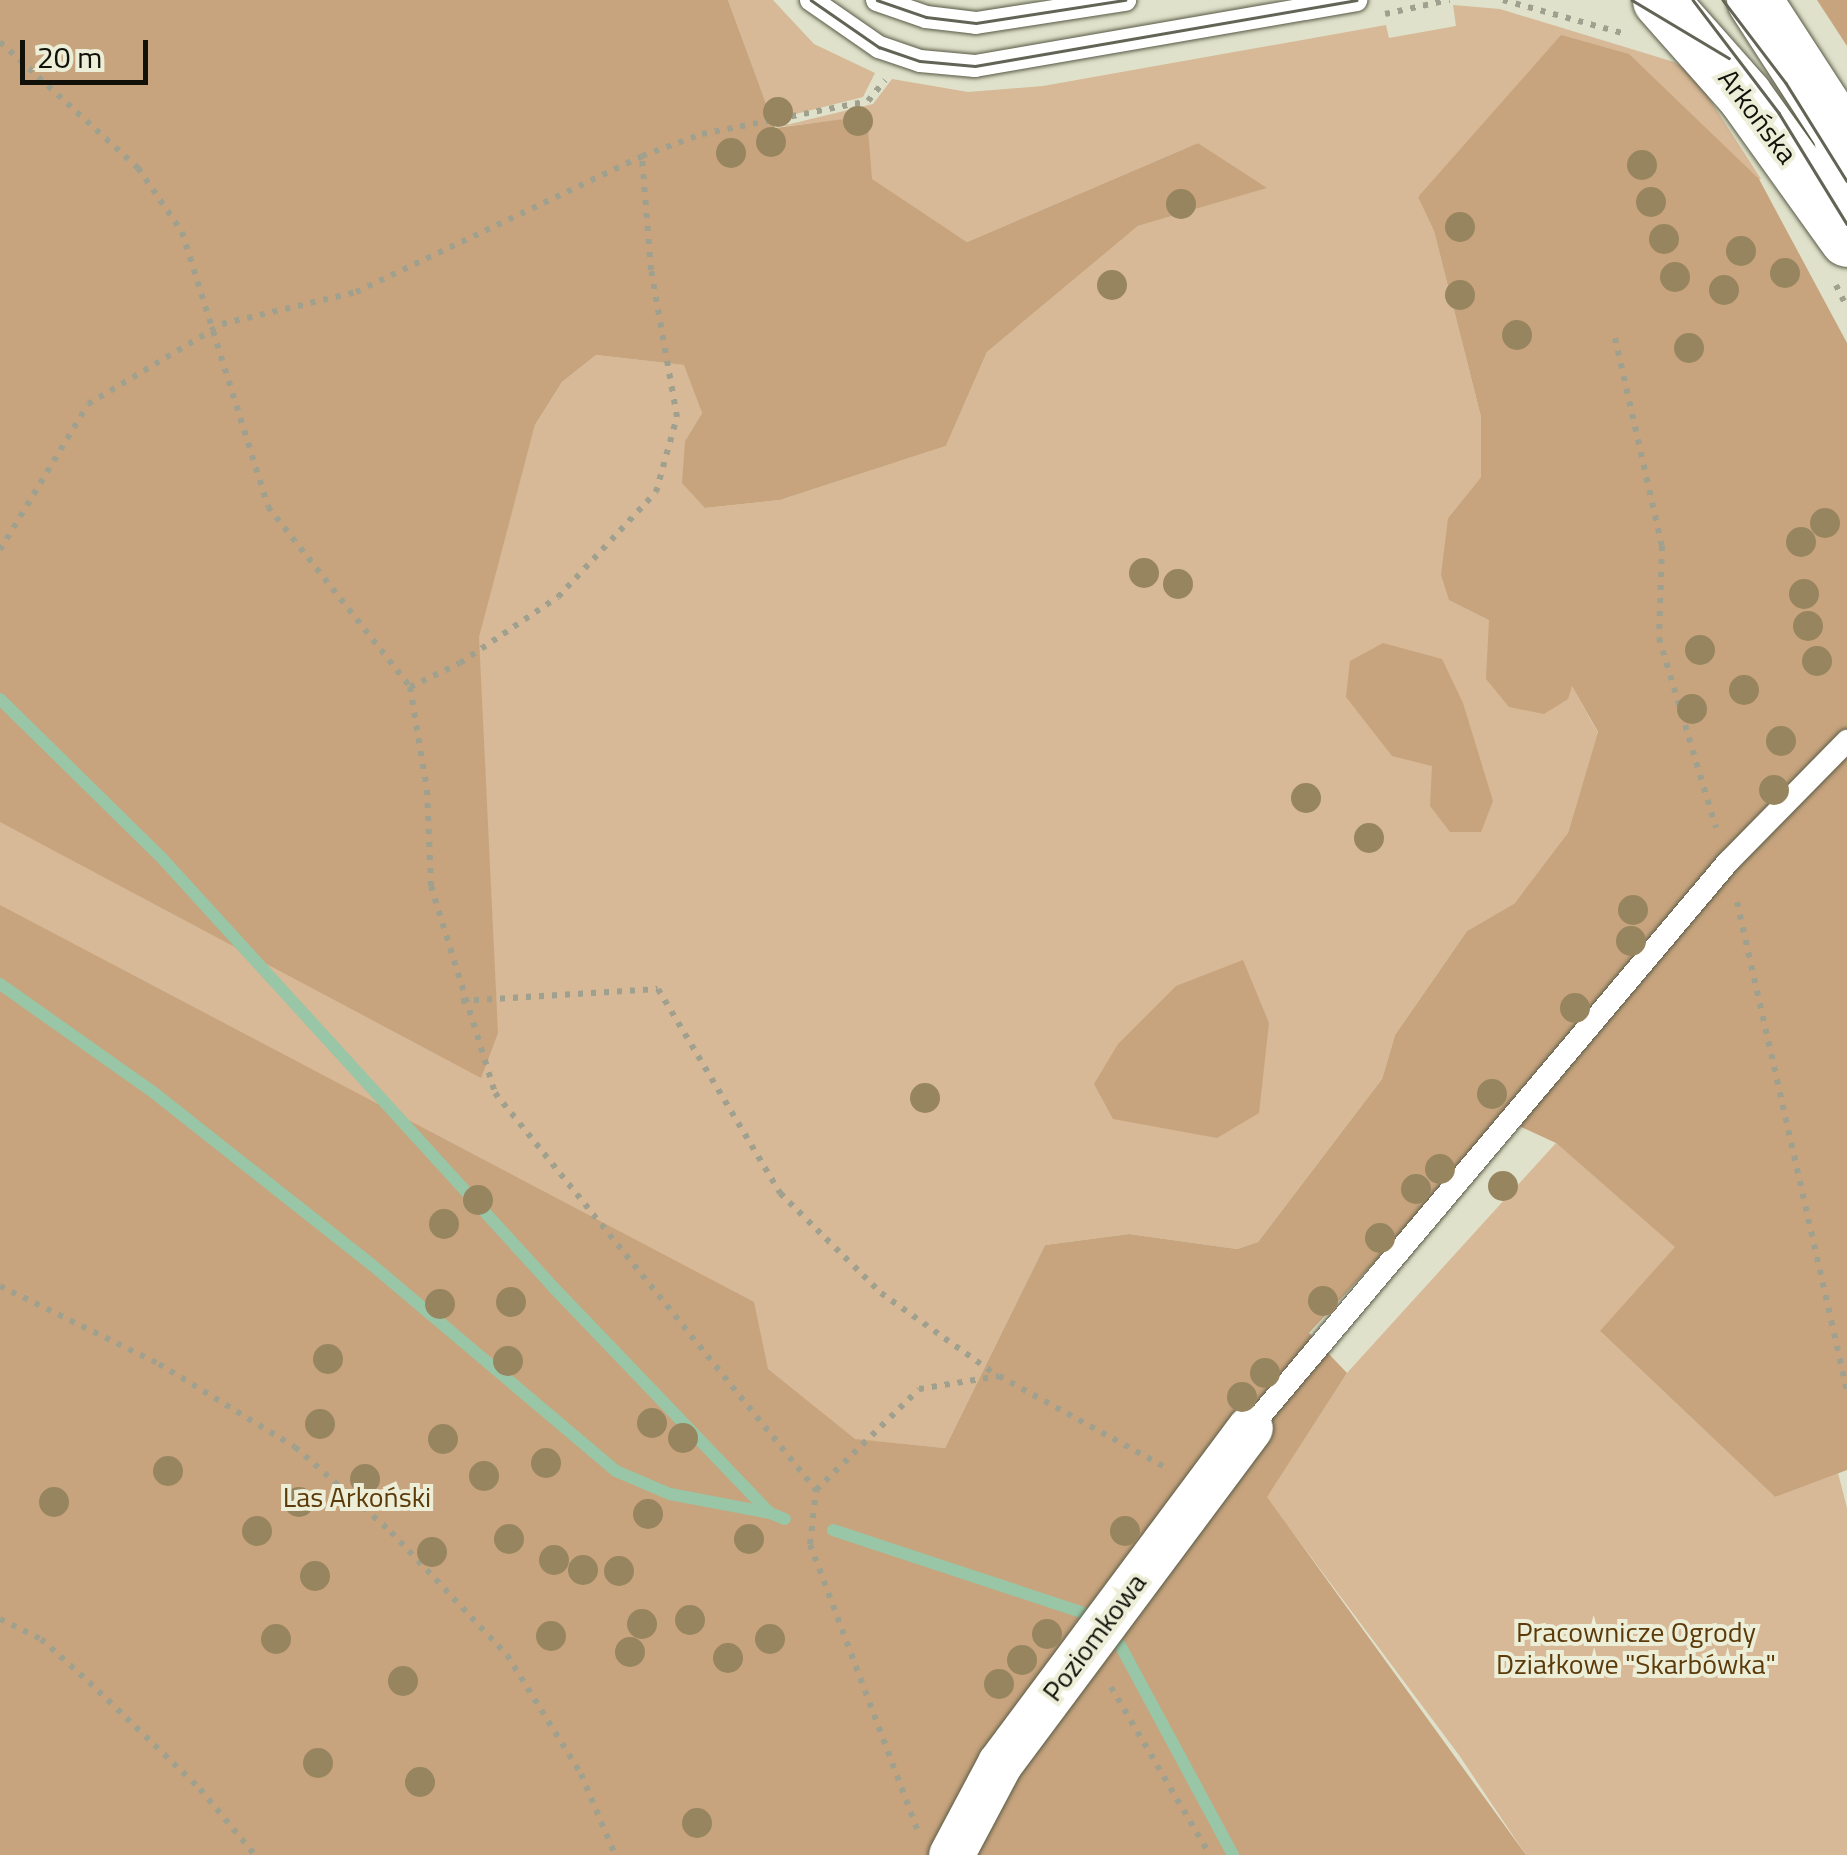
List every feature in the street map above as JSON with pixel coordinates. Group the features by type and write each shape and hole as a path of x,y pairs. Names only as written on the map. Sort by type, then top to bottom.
{"street":[{"name":"Arkońska","path":"1704,7 1847,143"},
{"name":"Arkońska","path":"1704,7 1744,95 1847,240"},
{"name":"Poziomkowa","path":"935,1846 1250,1428"}],"lane":[{"path":"810,0 879,47 920,61 975,66 1356,0"},
{"path":"877,0 960,22 1126,0"},
{"path":"1633,0 1704,7 1847,181"},
{"path":"1704,7 1730,58 1779,114 1847,224"},
{"path":"1250,1428 1728,862 1847,740"}],"path":[{"path":"0,42 138,168 182,232 208,332 268,507 410,687 427,790 431,886 461,1001 495,1093 816,1490"},
{"path":"0,550 88,404 208,332 239,317 384,282 642,156 702,134 868,101 889,70"},
{"path":"410,687 460,663 558,598 656,492 678,417 651,270 642,156"},
{"path":"1615,338 1662,546 1660,638 1675,707 1728,862 1847,1391"},
{"path":"461,1001 658,989 780,1192 881,1292 999,1376 1204,1489"},
{"path":"0,1286 159,1364 295,1447 391,1532 507,1655 581,1774 615,1855"},
{"path":"935,1846 810,1544 816,1490 919,1390 999,1376"},
{"path":"0,1619 41,1639 89,1682 200,1789 255,1855"},
{"path":"1084,1649 1138,1725 1210,1855"}],"green space":[{"path":"0,0 728,0 775,128 867,116 872,179 967,242 1198,143 1267,188 1138,226 987,352 946,446 780,500 705,508 682,483 685,441 702,413 684,365 596,355 562,382 535,425 479,637 498,1033 481,1078 0,822"},
{"path":"728,0 773,0 814,44 875,73 863,97 772,120"},
{"path":"1817,0 1847,0 1847,46"},
{"path":"1453,5 1500,9 1674,62 1694,75 1761,179 1418,196 1434,231 1481,417 1481,477 1448,518 1554,653 1598,733 1568,833 1552,861 1515,903 1467,931 1395,1035 1382,1079 1258,1242 1237,1249 1129,1234 1045,1245 945,1448 872,1441 0,1855 0,521 489,893 478,637 535,425 562,382 596,355 685,365 702,413 685,441 705,508 780,500 946,446 987,352 1138,226 1266,188 1198,143 967,242 871,179 867,117 778,127 873,104 892,79 968,92 1043,86 1386,25 1389,38 1456,26"},
{"name":"Las Arkoński","path":"1561,35 1629,54 1759,179 1847,343 1847,1470 1775,1497 1600,1331 1675,1247 1556,1143 1506,1120 1309,1333 1347,1373 1267,1497 1526,1855 0,1855 0,905 754,1302 768,1369 855,1439 945,1448 1045,1245 1129,1234 1237,1249 1258,1242 1382,1079 1395,1035 1467,931 1515,903 1568,833 1598,732 1572,686 1568,699 1544,714 1509,707 1486,679 1489,620 1449,600 1441,575 1448,518 1481,477 1481,417 1434,231 1418,197"},
{"path":"1383,643 1442,659 1463,703 1493,801 1481,832 1450,832 1430,806 1432,766 1392,756 1346,697 1350,661"},
{"path":"1243,960 1269,1023 1259,1113 1217,1138 1113,1119 1094,1084 1118,1044 1176,986"},
{"name":"Pracownicze Ogrody Działkowe \"Skarbówka\"","path":"1556,1143 1676,1247 1601,1332 1775,1497 1838,1473 1847,1508 1847,1855 1526,1855 1459,1755 1266,1497 1347,1373"}],"waterway":[{"path":"0,699 160,856 554,1288 770,1513 785,1519"},
{"path":"0,984 153,1092 371,1264 616,1471 670,1494 770,1513"},
{"path":"833,1530 1084,1613"},
{"path":"1120,1645 1233,1855"}],"tram line":[{"path":"811,0 879,47 920,61 975,66 1356,0"},
{"path":"877,0 926,17 976,23 1125,0"},
{"path":"1632,0 1729,58"},
{"path":"1693,0 1779,113 1847,224"},
{"path":"1723,0 1786,83 1847,181"}]}
